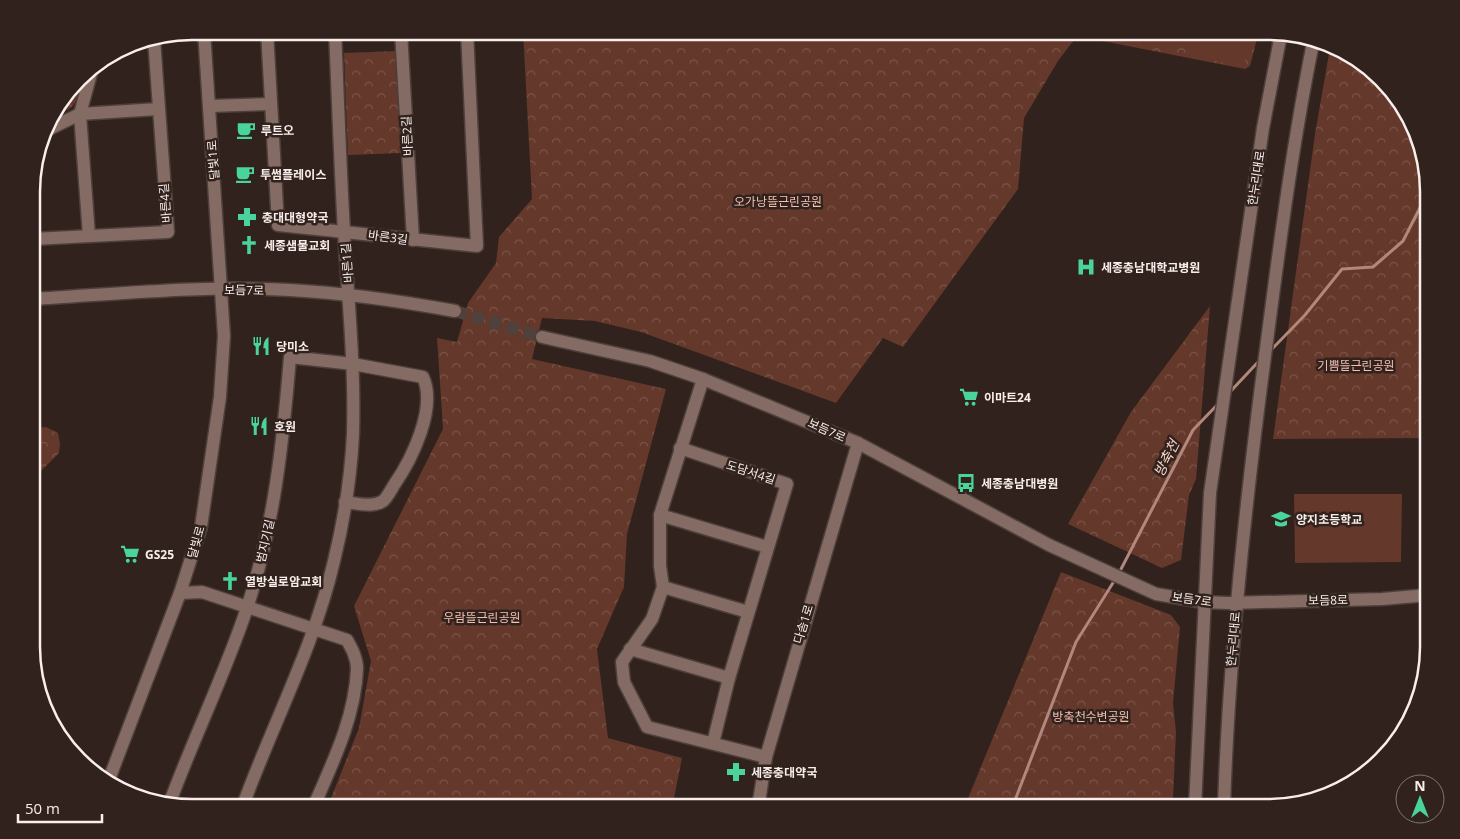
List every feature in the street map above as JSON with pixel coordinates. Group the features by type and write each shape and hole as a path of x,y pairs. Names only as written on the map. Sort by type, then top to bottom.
{"street":[{"name":"달빛1로","path":"205,40 222,289"},
{"name":"바른3길","path":"267,40 278,224 477,246 467,40"},
{"name":"바른1길","path":"335,40 344,231 349,295"},
{"name":"바른2길","path":"402,40 413,240"},
{"name":"한누리대로","path":"1203,602 1210,493 1263,128 1280,41"},
{"name":"바른4길","path":"40,239 168,232 154,45"},
{"name":"한누리대로","path":"1224,799 1232,602 1295,133 1312,47"},
{"path":"89,236 80,114 90,80"},
{"path":"210,106 270,104"},
{"path":"56,126 80,114 158,109"},
{"name":"보듬7로","path":"40,299 222,289 288,290 373,297 455,311"},
{"name":"달빛로","path":"110,775 180,593 201,527 220,397 224,336 222,289"},
{"path":"246,799 292,688 313,630 334,561 345,502 353,437 353,364 349,295"},
{"name":"보듬7로","path":"542,337 650,362 703,379 858,443 1094,567 1156,594 1203,602 1232,602"},
{"name":"범지기길","path":"172,798 222,676 247,607 259,566 276,490 290,357 353,364 422,377 426,383 425,414 418,445 403,472 383,501 373,505 345,502"},
{"path":"703,379 660,515 660,558 663,587 652,619 622,662 624,682 647,727 766,756"},
{"name":"다솜1로","path":"759,799 766,756 858,443"},
{"name":"도담서4길","path":"680,448 787,484 728,678 713,743"},
{"path":"660,515 767,547"},
{"path":"663,587 748,612"},
{"path":"180,593 202,592 347,640 355,655 357,668 347,726 317,799"},
{"name":"보듬8로","path":"1232,602 1382,600 1420,596"},
{"path":"1195,799 1203,602"},
{"path":"630,648 728,678"}],"green space":[{"path":"523,40 1074,40 1058,61 1024,118 1018,189 903,347 883,338 836,403 641,332 595,321 542,318 532,359 666,389 627,534 624,587 597,649 608,738 682,758 674,799 331,799 359,728 371,661 354,606 443,429 437,338 457,342 468,303 496,263 499,237 532,199"},
{"path":"1097,40 1257,40 1250,66 1245,69"},
{"path":"1199,40 1249,40 1243,67 1196,56"},
{"path":"397,51 401,153 348,155 344,53"},
{"name":"기쁨뜰근린공원","path":"1329,53 1361,71 1376,84 1400,116 1412,143 1420,182 1420,438 1273,439 1315,134"},
{"path":"80,90 75,103 62,113"},
{"path":"1210,306 1196,479 1189,495 1181,560 1162,568 1068,524 1131,412"},
{"path":"40,427 46,427 58,433 60,444 59,453 40,472"},
{"path":"1294,494 1402,494 1401,562 1295,563"},
{"name":"방축천수변공원","path":"1061,572 1171,615 1180,627 1173,703 1176,732 1173,799 968,799"}],"waterway":[{"name":"방축천","path":"1271,350 1305,315 1342,269 1373,267 1403,241 1420,208"},
{"name":"방축천","path":"1229,393 1259,361"},
{"name":"방축천","path":"1119,573 1193,430 1218,404"},
{"name":"방축천","path":"1015,799 1076,642 1116,578"}],"tunnel":[{"path":"455,311 542,337"}],"place":[{"name":"루트오","path":"246,130"},
{"name":"투썸플레이스","path":"245,174"},
{"name":"충대대형약국","path":"247,217"},
{"name":"세종샘물교회","path":"249,245"},
{"name":"세종충남대학교병원","path":"1086,267"},
{"name":"당미소","path":"261,346"},
{"name":"이마트24","path":"969,397"},
{"name":"호원","path":"259,426"},
{"name":"세종충남대병원","path":"966,483"},
{"name":"양지초등학교","path":"1281,519"},
{"name":"GS25","path":"130,554"},
{"name":"열방실로암교회","path":"230,581"},
{"name":"세종충대약국","path":"736,772"}],"park label":[{"name":"오가낭뜰근린공원","path":"778,201"},
{"name":"우람뜰근린공원","path":"482,617"}]}
